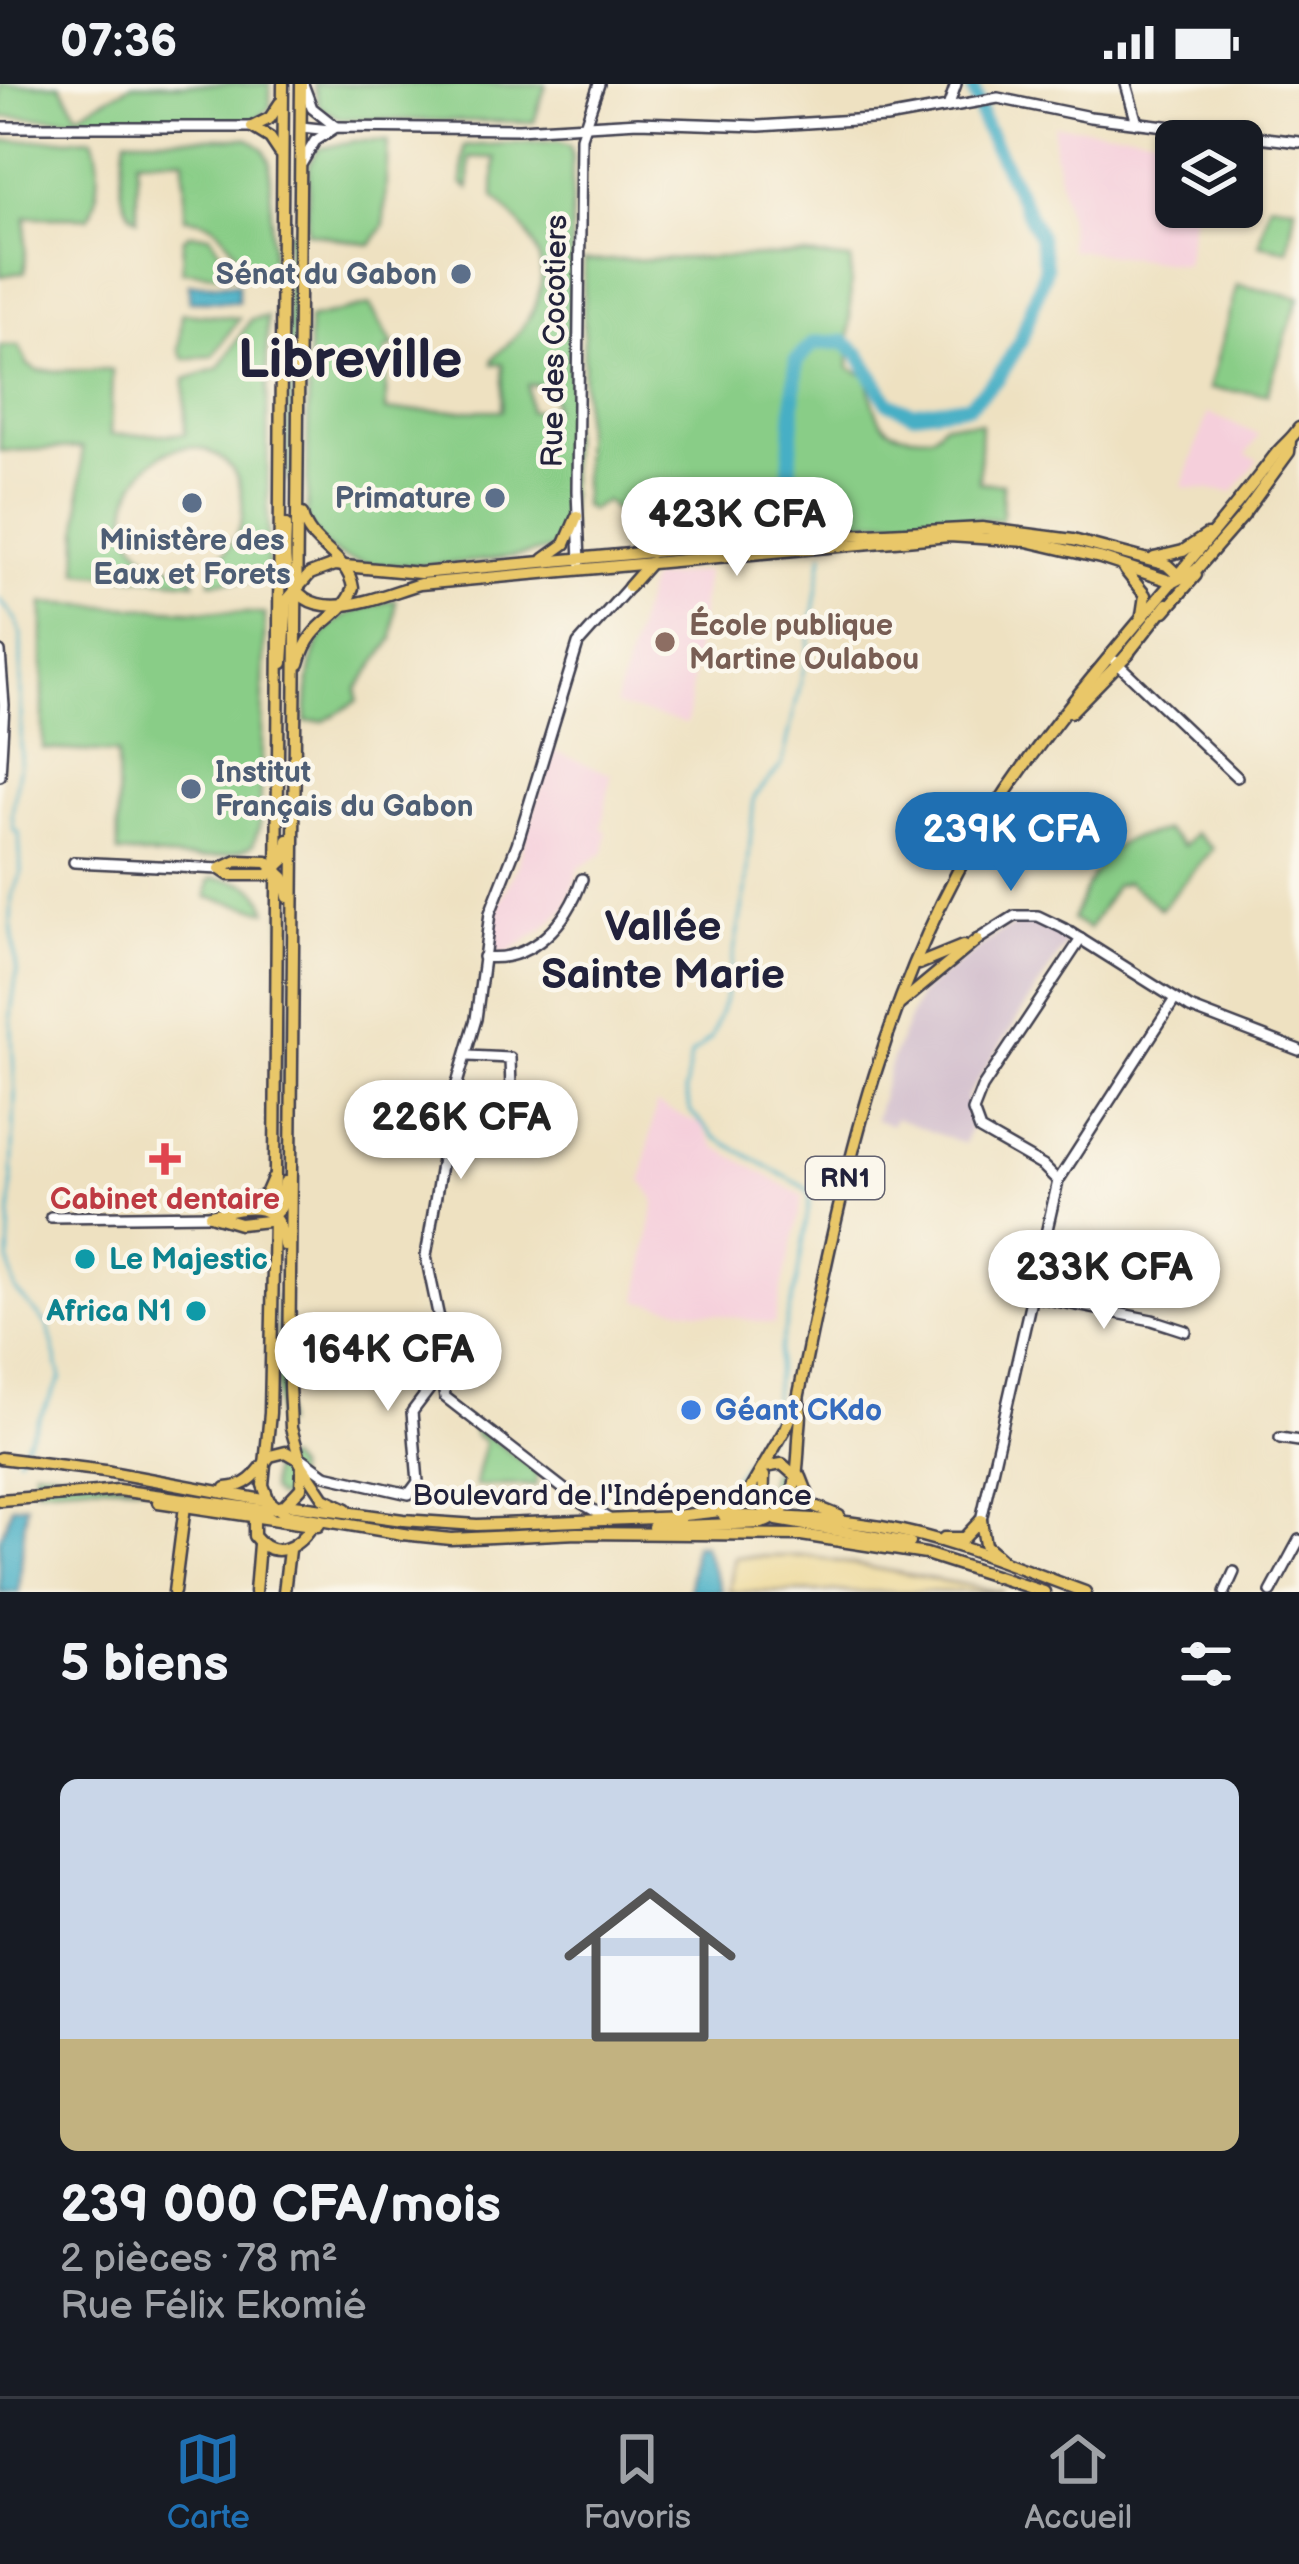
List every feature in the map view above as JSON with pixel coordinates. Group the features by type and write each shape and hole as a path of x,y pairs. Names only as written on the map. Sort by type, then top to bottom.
{"main road":[{"path":"5,1498 118,1490 258,1510 299,1492 290,1362 302,84"},
{"path":"285,86 290,110 301,127"},
{"path":"283,160 270,138 252,128 274,114 285,86"},
{"path":"285,86 275,1169 270,1426 263,1486 277,1504 296,1516 403,1534"},
{"path":"282,235 290,146 301,127"},
{"name":"RN1","path":"1119,659 1132,633 1299,428"},
{"name":"RN1","path":"764,1467 798,1399 852,1148 875,1066 935,922 993,812 1059,722 1244,515 1288,452 1290,441"},
{"path":"280,463 286,566 295,588 320,603 343,607"},
{"path":"1138,559 1171,555 1195,545 1251,490"},
{"path":"297,496 311,537 346,566 353,588 343,607"},
{"path":"296,692 301,656 311,633 343,607 420,584 580,563 928,537 1018,540 1179,580 1196,570 1244,515"},
{"path":"534,562 555,554 565,544 577,516"},
{"path":"276,714 285,608 295,588 321,568 346,566 420,573 534,562 619,565 944,529 1016,530 1172,567 1180,589 1119,659"},
{"path":"629,587 652,562"},
{"path":"1118,564 1145,595 1132,633"},
{"path":"619,565 630,572 629,587"},
{"path":"220,868 229,875 249,877 277,868 287,853 295,777"},
{"path":"220,868 245,861 269,846 277,826"},
{"path":"245,861 267,862 286,882 293,962"},
{"path":"249,877 267,893 275,920"},
{"path":"935,922 937,940 953,955"},
{"path":"919,961 930,968 977,940"},
{"path":"898,1006 953,955"},
{"path":"245,1225 274,1216 284,1195 292,1103"},
{"path":"243,1208 266,1194 275,1169"},
{"path":"210,1215 243,1208 274,1216 284,1236 290,1362"},
{"path":"210,1215 245,1225 264,1240 272,1265"},
{"name":"RN1","path":"774,1517 798,1473 802,1412 798,1399"},
{"path":"270,1426 291,1428"},
{"path":"774,1450 798,1454"},
{"path":"210,1490 243,1485 265,1462 280,1452 289,1453 299,1458 324,1498 360,1515"},
{"path":"3,1459 277,1504"},
{"path":"764,1467 782,1464 798,1473 812,1505 863,1524"},
{"path":"764,1467 763,1503 774,1517 908,1543 957,1562"},
{"path":"724,1517 745,1501 764,1467"},
{"name":"Boulevard de l'Indépendance","path":"87,1493 273,1522 464,1539 602,1533 801,1535 893,1547 957,1562 1044,1592"},
{"name":"Boulevard de l'Indépendance","path":"277,1504 477,1525 675,1516 863,1524 930,1538 1085,1592"},
{"path":"174,1592 185,1506"},
{"path":"602,1533 698,1518"},
{"path":"254,1519 254,1536 270,1549 289,1550 301,1543 312,1526"},
{"path":"930,1538 964,1538 981,1520"},
{"path":"981,1520 989,1550 1012,1566"},
{"path":"254,1592 259,1544"},
{"path":"284,1592 289,1550"}],"street":[{"path":"302,84 312,108 335,127"},
{"name":"Rue des Cocotiers","path":"580,563 581,145 599,84"},
{"path":"948,107 956,84"},
{"path":"1126,84 1136,123"},
{"path":"301,127 780,125 886,118 982,98 1008,99 1075,115 1299,142"},
{"path":"0,127 252,128"},
{"path":"301,172 312,145 335,127"},
{"path":"608,1519 445,1397 446,1352 426,1256 452,1104 468,1056 490,913 518,844 578,644 629,587"},
{"path":"0,652 4,705 0,776"},
{"path":"1119,659 1237,777"},
{"path":"74,862 220,868"},
{"path":"483,957 510,959 548,933 572,911 582,879"},
{"path":"977,940 1022,915 1046,920 1208,1016 1299,1050"},
{"path":"1058,1181 1027,1156 986,1135 974,1111 982,1088 1081,939"},
{"path":"981,1520 1058,1181 1175,999"},
{"path":"468,1056 510,1058 512,1120"},
{"path":"51,1216 210,1215"},
{"path":"1031,1296 1186,1331"},
{"path":"299,1458 320,1473 409,1494 418,1482 412,1412 445,1364"},
{"path":"1280,1438 1299,1441"},
{"path":"573,1520 580,1512 575,1498"},
{"path":"1271,1592 1299,1540"},
{"path":"1225,1592 1234,1572"}],"shaded area":[{"path":"1054,125 1155,135 1155,228 1191,228 1185,265 1069,249"},
{"path":"1208,413 1259,435 1246,455 1258,460 1233,492 1182,487"},
{"name":"École publique Martine Oulabou","path":"706,571 687,724 615,706 650,579"},
{"path":"552,750 611,774 602,829 607,831 604,853 579,868 567,907 543,929 508,953 490,952 495,913 517,866"},
{"path":"1036,923 1068,941 967,1097 970,1130 964,1144 895,1118 891,1125 875,1120 891,1062 918,997 1000,932"},
{"path":"656,1104 701,1125 716,1147 803,1196 774,1324 638,1301 655,1201 642,1181"}],"green space":[{"path":"0,84 60,84 78,114 133,84 270,84 270,108 253,122 0,117"},
{"path":"314,84 546,84 534,122 341,119 319,106"},
{"path":"93,138 98,178 89,217 26,217 25,272 0,276 0,141"},
{"path":"126,138 247,138 264,149 270,161 272,270 267,275 247,262 214,226 185,218 184,158 137,159 137,219 122,193"},
{"path":"354,141 388,141 384,225 371,245 307,232 310,163 318,149"},
{"path":"559,141 570,145 569,527 551,549 506,558 388,565 345,558 322,542 307,518 309,319 370,305 394,347 386,349 386,411 502,410 503,364 493,364 493,359 520,331 539,292 539,258 532,242 494,197 495,158 470,157 469,189 462,184 464,146","holes":["528,385 553,385 553,410 529,411"]},
{"path":"1269,203 1295,206 1288,250 1259,244"},
{"path":"288,231 295,232 292,481 287,481 286,467"},
{"path":"189,234 210,235 237,276 182,271 183,239"},
{"path":"805,255 851,260 849,368 867,376 884,424 901,434 932,435 944,423 981,423 979,482 1003,484 1002,520 859,521 621,546 619,516 606,501 590,510 583,506 584,261"},
{"path":"1237,285 1299,297 1267,394 1209,389"},
{"path":"182,313 239,318 213,356 184,359 179,350"},
{"path":"267,317 268,580 210,582 240,527 242,493 222,459 194,448 168,452 147,467 132,490 127,516 133,541 154,560 191,570 195,582 78,572 82,448 0,451 0,346 19,346 28,365 38,371 112,370 110,435 185,434 185,379 219,368 251,319"},
{"path":"396,600 393,639 357,689 358,701 324,721 306,722 310,674 321,639 347,615"},
{"path":"43,603 265,614 260,824 253,845 204,858 118,853 117,753 43,749"},
{"path":"1165,830 1184,846 1195,833 1213,849 1161,909 1127,882 1115,886 1089,929 1072,920 1107,855 1127,840"},
{"path":"213,878 254,889 267,911 207,897"},
{"path":"282,911 288,950 283,1124"},
{"path":"281,1297 284,1424 277,1424"},
{"path":"470,1422 537,1473 536,1485 475,1486 484,1440 476,1437"},
{"path":"287,1459 295,1469 293,1489 286,1497 276,1497 270,1490 271,1468 277,1460"},
{"path":"34,1468 158,1486 34,1488"},
{"path":"781,1468 789,1473 792,1484 776,1511 767,1508 770,1472"}],"sand":[{"path":"808,1556 1003,1592 729,1592 735,1557"}],"water":[{"path":"189,284 238,284 238,302 189,301"},
{"path":"26,1504 19,1592 0,1592 0,1539 12,1506"},
{"path":"694,1545 703,1545 722,1592 689,1592"}],"waterway":[{"path":"973,84 974,92"},
{"path":"823,530 788,498 796,361 814,343 844,342 859,354 888,402 912,413 969,405 998,378 1020,342 1046,268 1039,236 985,126 974,92"},
{"path":"712,1506 770,1430 779,1352 810,1199 801,1185 716,1138 691,1112 685,1091 691,1055 711,1038 724,1002 746,890 754,797 782,765 808,650 823,553"},
{"path":"0,600 21,634 21,756 12,814 14,831 19,832 21,873 12,895 11,923 17,971 11,1014 15,1096 9,1260 15,1290 48,1326 61,1378 18,1457"}],"place":[{"name":"Sénat du Gabon","path":"461,274"},
{"name":"Primature","path":"495,498"},
{"name":"Ministère des Eaux et Forets","path":"192,503"},
{"name":"École publique Martine Oulabou","path":"665,642"},
{"name":"Institut Français du Gabon","path":"191,789"},
{"name":"Cabinet dentaire","path":"165,1159"},
{"name":"Le Majestic","path":"85,1259"},
{"name":"Africa N1","path":"196,1311"},
{"name":"Géant CKdo","path":"691,1410"}],"district":[{"name":"Libreville","path":"350,358"},
{"name":"Vallée Sainte Marie","path":"663,949"}]}
